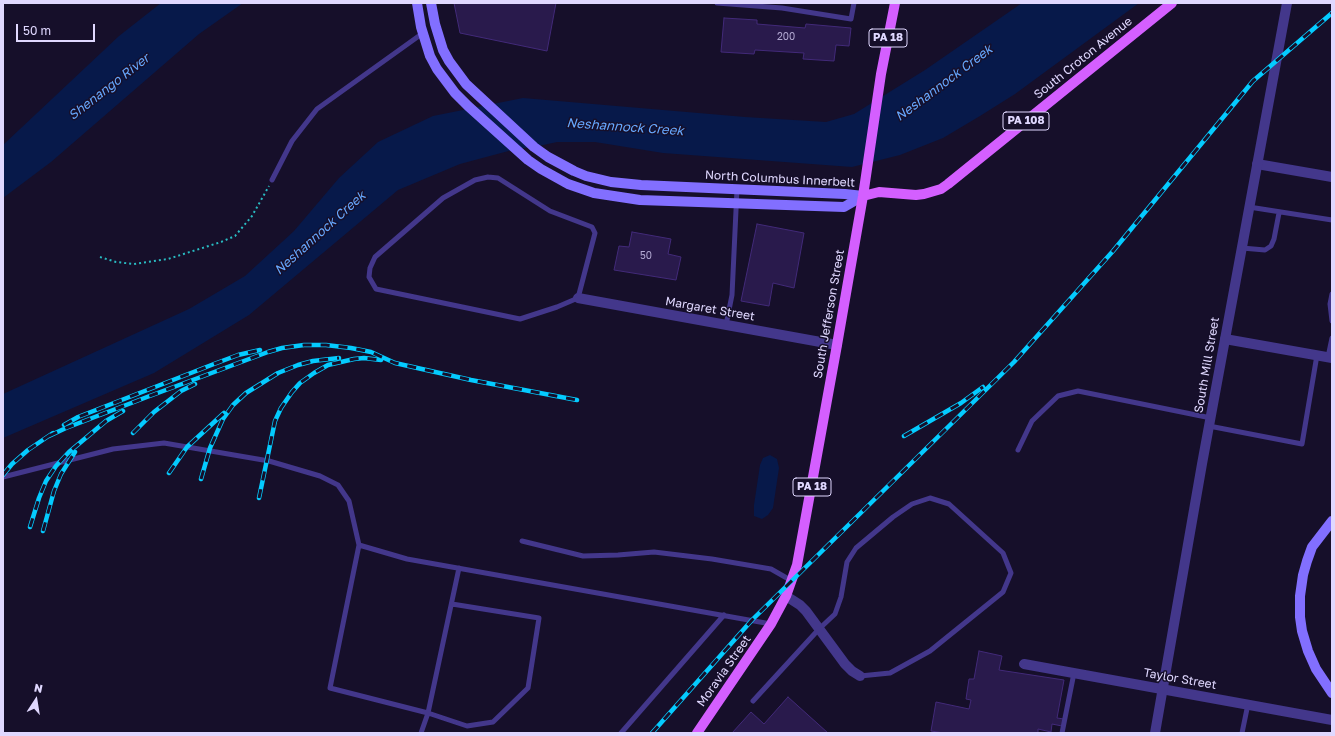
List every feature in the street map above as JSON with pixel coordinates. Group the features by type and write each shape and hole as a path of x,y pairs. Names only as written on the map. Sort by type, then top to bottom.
{"main road":[{"name":"North Columbus Innerbelt","path":"417,3 423,33 430,56 455,93 516,149 541,169 568,184 594,193 640,200 844,208 862,196"},
{"name":"North Columbus Innerbelt","path":"431,3 439,38 449,61 466,84 534,147 548,157 574,171 605,180 641,186 737,189 862,196"},
{"name":"South Jefferson Street","path":"771,624 792,581 801,549 837,345 881,74 895,3"},
{"name":"South Croton Avenue","path":"862,196 879,192 916,195 940,189 1172,3"},
{"path":"1332,521 1312,547 1307,561 1303,574 1300,596 1300,617 1302,631 1308,651 1316,669 1332,693"},
{"name":"Moravia Street","path":"697,733 771,624"}],"street":[{"name":"South Mill Street","path":"1155,733 1225,339 1287,3"},
{"path":"1257,164 1332,177"},
{"name":"Margaret Street","path":"578,298 837,345"},
{"path":"1225,339 1330,358"},
{"path":"786,596 800,605 845,664 860,676"},
{"name":"Taylor Street","path":"1024,664 1332,720"}],"lane":[{"path":"718,3 782,8 851,19 854,3"},
{"path":"272,180 292,141 317,109 423,33"},
{"path":"488,177 498,178 550,211 592,227 595,233 578,298 557,307 520,319 376,289 369,277 370,268 375,257 443,198 475,180 488,177"},
{"path":"726,325 732,295 737,189"},
{"path":"1249,208 1332,220"},
{"path":"1242,248 1264,250 1271,246 1274,240 1279,213"},
{"path":"1332,294 1330,304 1332,321"},
{"path":"1330,358 1332,338"},
{"path":"1018,450 1032,422 1058,396 1078,391 1302,444 1317,355"},
{"path":"3,477 113,449 164,443 269,461 320,476 338,485 349,501 359,545 330,688 428,713 467,726 493,722 528,688 538,618 452,604"},
{"path":"753,701 819,629 835,614 841,598 847,562 856,548 893,517 912,504 930,498 949,504 1003,553 1011,573 1003,592 930,651 890,673 860,676"},
{"path":"522,541 583,556 654,552 712,559 771,569 792,581"},
{"path":"359,545 407,559 771,624"},
{"path":"420,733 428,713 459,568"},
{"path":"621,733 724,615"},
{"path":"1062,733 1074,673"},
{"path":"1242,733 1248,704"}],"path":[{"path":"100,257 116,262 134,264 168,259 235,236 252,216 272,180"}],"water":[{"name":"Shenango River","path":"161,3 243,3 199,34 51,162 3,198 3,145 119,36"},
{"name":"Neshannock Creek","path":"1022,3 1139,3 1015,94 943,138 900,155 852,167 663,153 595,142 557,142 516,149 460,164 398,190 249,315 154,373 3,438 3,394 189,309 245,276 294,231 339,178 378,142 433,116 523,98 745,117 826,122 854,114 925,70"},
{"path":"770,455 777,459 779,468 773,508 768,515 762,519 754,516 754,505 760,465 763,458"}],"building":[{"path":"454,3 556,3 547,51 460,33"},
{"path":"724,18 757,20 757,24 805,28 806,24 851,28 849,46 836,45 834,61 803,59 804,53 755,50 754,54 721,52"},
{"path":"757,224 804,233 794,288 773,283 769,306 741,301"},
{"path":"632,232 671,239 668,254 681,257 676,280 614,270 619,246 629,247"},
{"path":"979,651 1002,656 999,670 1064,680 1057,718 1064,719 1062,726 1052,724 1051,732 1038,729 1038,733 944,733 931,731 936,702 969,709 971,700 966,699 969,679 974,679"},
{"path":"788,697 828,733 732,733 751,712 764,724"}],"railway":[{"path":"652,733 752,620 1014,362 1113,251 1253,81 1332,13"},
{"path":"49,436 66,428 268,352 282,348 304,345 326,345 371,352 395,363 471,380 577,400"},
{"path":"64,425 78,417 214,364 238,355 260,350"},
{"path":"201,479 210,448 223,419 233,405 246,393 278,373 298,365 313,361 339,358"},
{"path":"259,498 275,421 281,408 292,392 300,383 328,365 364,358 381,360"},
{"path":"133,433 154,412 181,391 195,384"},
{"path":"904,436 961,403 983,387"},
{"path":"30,527 46,481 56,466 69,452 106,421 123,411"},
{"path":"169,473 187,447 224,413"},
{"path":"3,475 12,464 28,450 53,433"},
{"path":"43,531 54,491 61,474 75,452"}]}
